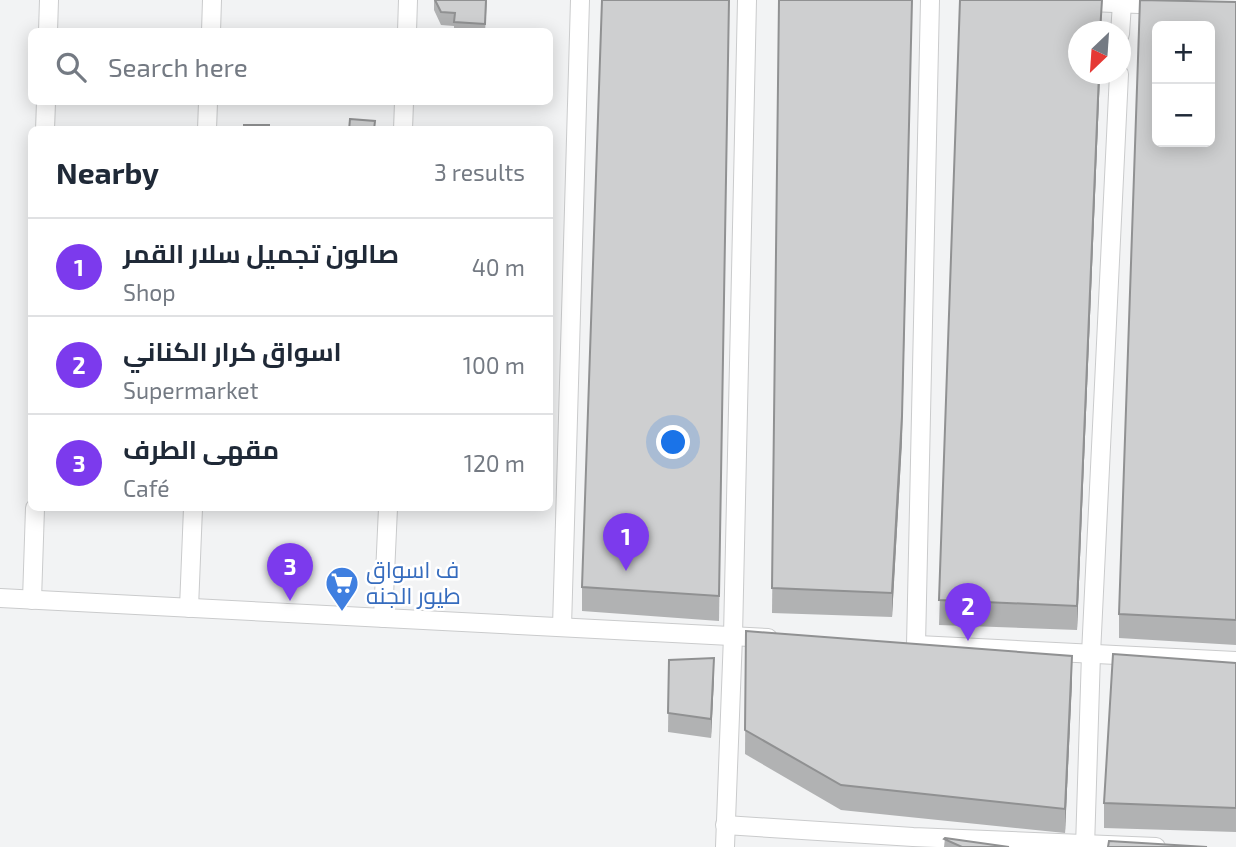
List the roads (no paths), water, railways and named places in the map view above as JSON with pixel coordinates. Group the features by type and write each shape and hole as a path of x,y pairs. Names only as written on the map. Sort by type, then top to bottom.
{"street":[{"path":"48,28 49,0"},
{"path":"211,28 212,0"},
{"path":"407,28 408,0"},
{"path":"562,627 580,0"},
{"path":"725,847 733,636 747,0"},
{"path":"930,0 909,645 1236,661"},
{"path":"1043,0 1185,6"},
{"path":"1121,21 1122,3"},
{"path":"1085,846 1091,654 1119,84"},
{"path":"45,126 46,105"},
{"path":"207,126 208,105"},
{"path":"403,126 404,105"},
{"path":"32,600 34,511"},
{"path":"189,608 192,511"},
{"path":"383,618 388,511"},
{"path":"0,598 785,638"},
{"path":"726,825 913,842 1156,847"}],"place":[{"name":"صالون تجميل سلار القمر","path":"626,571"},
{"name":"مقهى الطرف","path":"290,601"},
{"name":"ف اسواق طيور الجنه","path":"342,613"},
{"name":"اسواق كرار الكناني","path":"968,641"}]}
